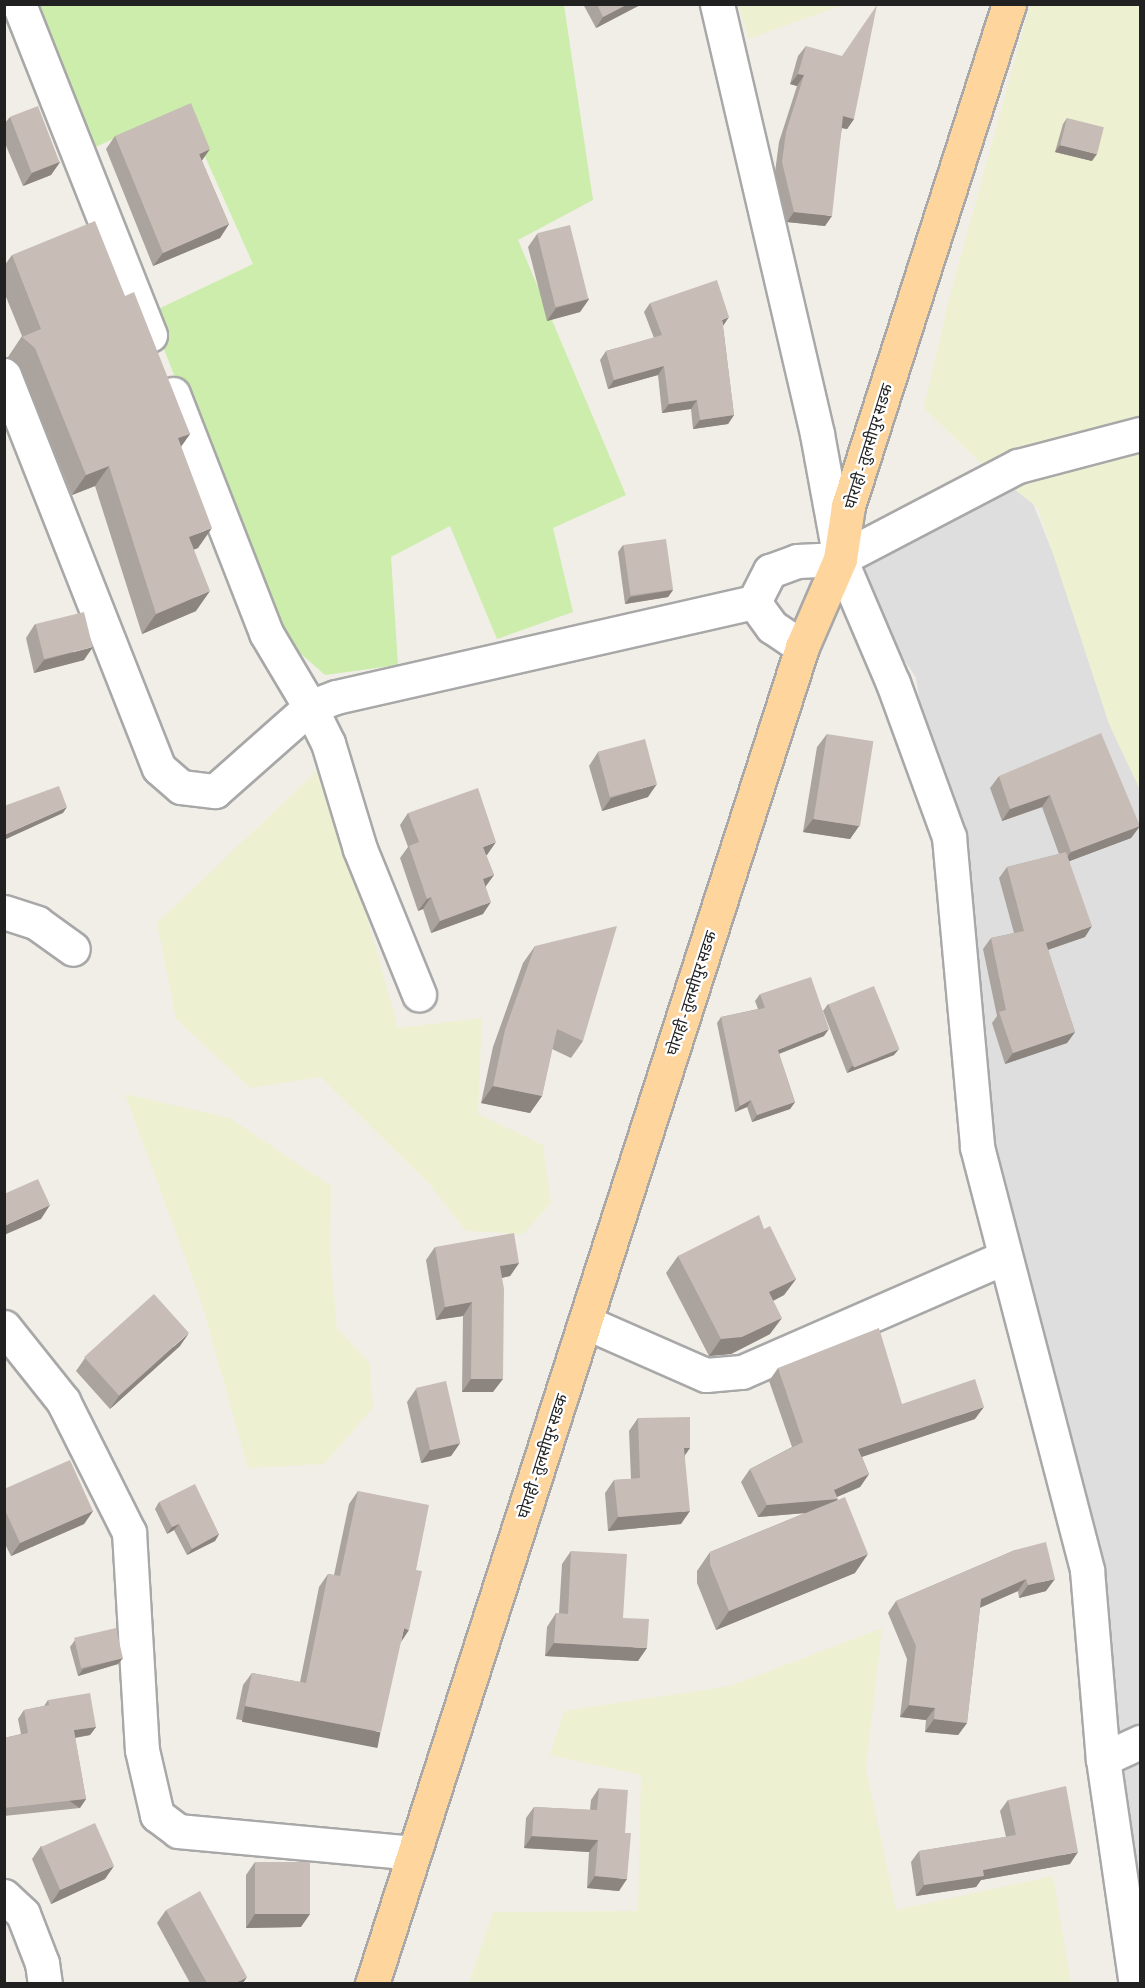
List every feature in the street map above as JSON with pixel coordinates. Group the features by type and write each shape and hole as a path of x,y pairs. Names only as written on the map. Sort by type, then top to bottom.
{"main road":[{"name":"घोराही - तुलसीपुर सडक","path":"372,1983 802,647 840,559 848,506 1009,4"}],"street":[{"path":"19,4 266,633 310,707 328,743 360,849 419,994"},
{"path":"717,4 814,423 840,559 893,683 949,837 977,1147 1087,1570 1103,1759 1137,1983"},
{"path":"4,375 159,768 181,787 215,791 310,707 336,697 753,602 770,571 797,561 840,559 1018,466 1140,434"},
{"path":"753,602 772,627 802,647"},
{"path":"4,912 36,923 73,949"},
{"path":"585,1322 706,1375 741,1372 1005,1257"},
{"path":"4,1327 63,1401 129,1532 142,1750 156,1815 178,1832 413,1853"},
{"path":"1103,1759 1140,1742"},
{"path":"4,1896 23,1914 42,1963 45,1983"}],"shaded area":[{"path":"1018,466 1140,771 1140,1983 1115,1762 984,1113 916,678 840,559"}],"green space":[{"path":"738,4 843,5 749,39"},
{"path":"564,5 593,200 518,240 626,495 553,528 573,612 497,639 450,526 391,557 398,665 325,675 272,628 150,313 253,264 183,107 89,150 35,6"},
{"path":"1030,5 1140,5 1140,790 1109,724 1038,508 976,459 924,408 948,303"},
{"path":"324,764 398,1028 482,1018 478,1114 543,1145 551,1203 523,1234 466,1231 430,1185 321,1077 250,1088 176,1019 157,923"},
{"path":"125,1094 230,1118 331,1186 330,1251 337,1328 370,1364 373,1408 324,1464 248,1468 201,1301"},
{"path":"882,1628 866,1768 896,1910 1053,1876 1071,1983 469,1983 493,1912 638,1911 641,1775 550,1755 564,1711 730,1686"}],"building":[{"path":"597,4 628,4 603,17"},
{"path":"877,5 854,119 843,116 832,216 794,212 782,162 786,132 804,75 798,74 806,46 842,56"},
{"path":"191,103 210,149 199,154 229,224 163,253 115,136"},
{"path":"38,106 60,162 31,173 10,117"},
{"path":"1067,118 1104,127 1097,154 1060,145"},
{"path":"95,221 125,296 134,292 190,434 178,438 212,528 189,537 210,591 156,614 109,466 86,475 35,348 22,337 41,329 12,255"},
{"path":"570,225 588,299 555,307 537,233"},
{"path":"717,280 729,317 722,320 734,415 700,420 697,400 669,404 664,366 614,380 606,351 662,335 650,303"},
{"path":"666,539 673,590 631,595 623,545"},
{"path":"84,612 93,647 44,659 35,624"},
{"path":"1101,733 1140,826 1071,852 1050,795 1010,809 999,776"},
{"path":"827,734 873,741 860,826 814,819"},
{"path":"645,739 657,784 610,797 598,752"},
{"path":"59,786 67,807 4,835 4,806"},
{"path":"478,788 496,842 483,847 494,875 483,879 491,902 440,921 431,897 427,899 409,846 419,842 408,813"},
{"path":"1066,852 1092,926 1046,943 1075,1032 1013,1053 999,1012 1006,1010 991,938 1024,931 1007,867"},
{"path":"617,926 583,1041 557,1029 542,1096 493,1086 505,1030 535,946"},
{"path":"811,977 829,1029 778,1050 795,1102 757,1115 751,1100 740,1106 721,1017 765,1008 760,994"},
{"path":"874,986 899,1049 854,1067 829,1004"},
{"path":"38,1179 50,1205 4,1226 4,1194"},
{"path":"759,1215 764,1229 770,1226 796,1279 769,1292 782,1318 742,1337 721,1339 678,1256"},
{"path":"514,1233 519,1263 500,1266 504,1289 503,1379 471,1379 472,1302 445,1307 435,1247"},
{"path":"154,1294 189,1333 119,1396 84,1357"},
{"path":"879,1328 902,1404 975,1379 984,1407 858,1449 869,1474 834,1490 838,1499 767,1505 750,1469 803,1442 778,1368"},
{"path":"446,1381 460,1443 430,1450 416,1388"},
{"path":"690,1417 690,1448 684,1448 690,1511 618,1517 614,1480 640,1478 638,1418"},
{"path":"70,1460 93,1511 20,1543 4,1508 4,1489"},
{"path":"195,1484 219,1534 192,1549 179,1524 172,1527 159,1502"},
{"path":"358,1491 429,1505 416,1570 422,1571 409,1630 404,1628 381,1732 245,1706 252,1673 306,1683 328,1574 340,1576"},
{"path":"845,1497 868,1554 729,1611 710,1564 710,1552"},
{"path":"1046,1542 1055,1579 1028,1585 1026,1579 981,1599 967,1723 934,1719 935,1708 909,1705 916,1646 896,1601 1015,1550"},
{"path":"571,1551 627,1554 623,1618 649,1619 647,1648 554,1643 556,1613 568,1614"},
{"path":"116,1628 123,1658 81,1668 74,1638"},
{"path":"90,1693 96,1727 74,1730 86,1799 4,1808 4,1738 28,1733 24,1710 49,1705 48,1700"},
{"path":"1066,1786 1078,1852 983,1870 984,1876 924,1885 919,1851 1016,1835 1008,1800"},
{"path":"599,1788 628,1790 625,1833 631,1833 627,1879 595,1876 598,1840 532,1836 534,1807 597,1810"},
{"path":"95,1823 114,1866 60,1890 41,1847"},
{"path":"255,1862 310,1862 310,1914 255,1914"},
{"path":"200,1891 247,1977 236,1983 207,1983 166,1910"}]}
